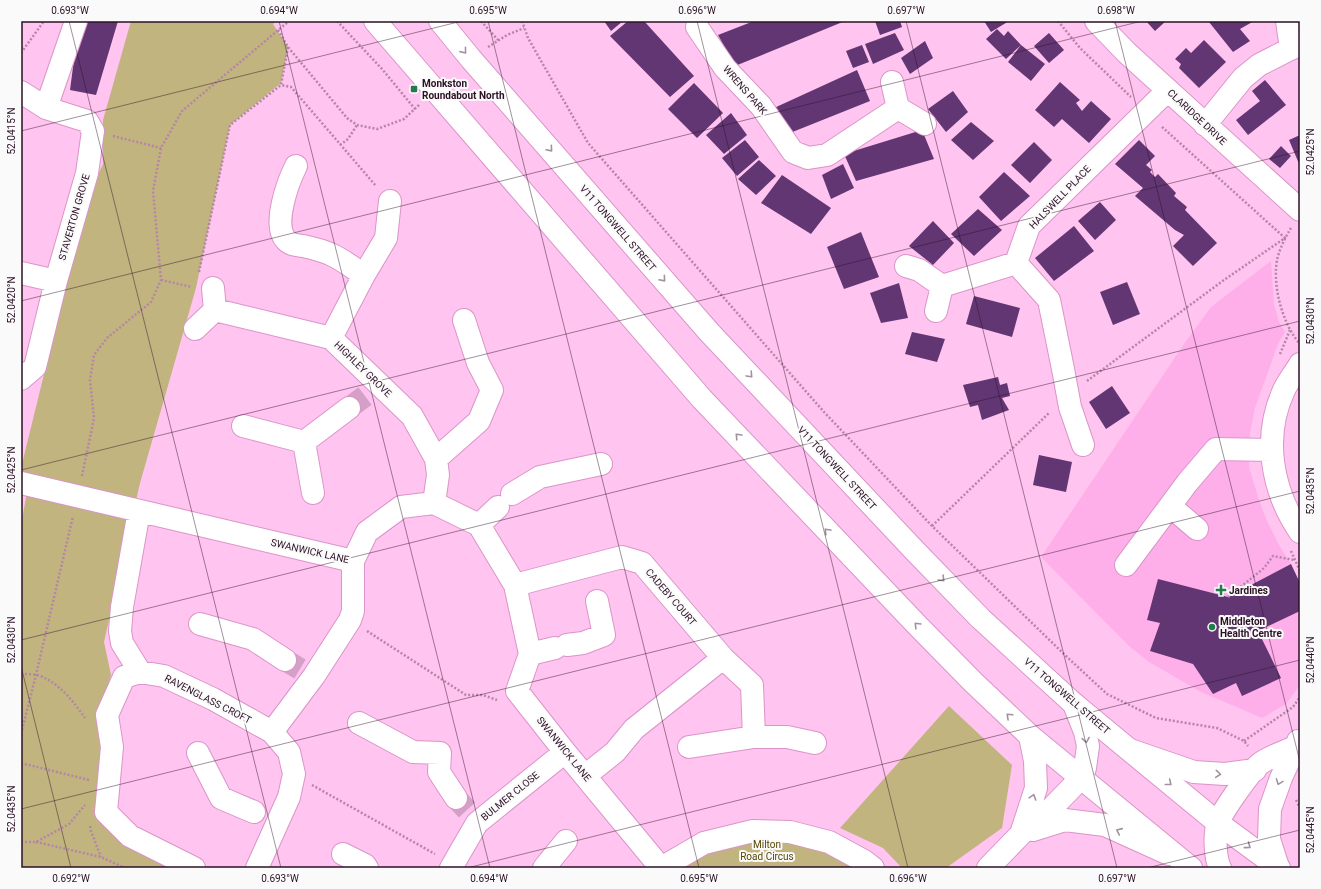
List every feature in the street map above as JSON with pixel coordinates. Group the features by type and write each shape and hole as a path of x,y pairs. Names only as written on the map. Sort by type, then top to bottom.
{"main road":[{"path":"46,108 76,21"},
{"path":"375,21 702,399 917,625 973,682 1030,736 1186,864"},
{"name":"V11 TONGWELL STREET","path":"440,21 471,60 731,355 981,619 1074,704 1218,824 1278,868"},
{"name":"CLARIDGE DRIVE","path":"1096,21 1127,53 1205,126 1296,218"},
{"path":"1205,126 1242,78 1259,65 1296,47 1287,21"},
{"name":"WRENS PARK","path":"699,23 725,68 762,106 793,152 808,158 827,155 898,108"},
{"path":"892,82 898,108 925,124"},
{"name":"HALSWELL PLACE","path":"1016,263 1029,226 1168,90"},
{"path":"21,92 46,108 87,121 93,131"},
{"name":"STAVERTON GROVE","path":"21,379 35,367 56,281 87,173 93,131"},
{"path":"296,166 282,205 282,234 286,240 292,244 330,254 364,275"},
{"path":"331,338 364,275 386,238 390,201"},
{"path":"942,286 1016,263 1049,300 1070,407 1083,445"},
{"path":"906,266 919,270 942,286"},
{"path":"21,273 56,281"},
{"path":"195,329 215,310 206,280"},
{"path":"936,311 942,286"},
{"name":"HIGHLEY GROVE","path":"215,310 331,338 364,397 412,416 436,459 438,475 434,503"},
{"path":"436,459 479,421 492,390 478,364 464,320"},
{"path":"1300,364 1284,390 1277,409 1273,428 1272,450 1278,489 1284,505 1300,532"},
{"path":"304,442 364,397"},
{"path":"243,426 304,442"},
{"path":"304,442 313,493"},
{"path":"1126,565 1187,483 1216,450 1272,450"},
{"path":"479,525 505,500 540,477 601,464"},
{"name":"SWANWICK LANE","path":"21,483 353,561 367,532 401,507 434,503"},
{"path":"434,503 479,525 515,585 530,654 583,643 604,635 597,601"},
{"path":"1170,506 1197,529"},
{"path":"139,511 122,607 120,631 122,642 140,672 124,677 107,715 112,748 106,812 130,836 194,868"},
{"name":"CADEBY COURT","path":"515,585 622,557 642,563 724,658 752,685 754,737"},
{"path":"272,732 300,668 350,620 353,611 353,561"},
{"path":"200,624 253,639 300,668"},
{"name":"SWANWICK LANE","path":"530,654 517,690 565,752 661,868"},
{"path":"585,776 615,752 634,729 724,658"},
{"name":"RAVENGLASS CROFT","path":"140,672 164,676 212,699 272,732 290,752 294,774 289,797 266,818 257,868"},
{"path":"988,868 1021,834 1046,814 1081,778 1085,768 1088,746 1085,732 1074,704"},
{"path":"359,724 413,752 440,753 439,772 467,811"},
{"path":"1021,834 1036,788 1035,761 1030,736"},
{"path":"689,747 754,737 787,737 815,743"},
{"path":"1220,868 1217,861 1216,844 1218,824 1236,793 1258,767 1297,743"},
{"path":"1278,868 1269,839 1270,809 1297,743"},
{"path":"1127,748 1194,772 1225,774 1258,767"},
{"name":"BULMER CLOSE","path":"452,866 467,811 565,752"},
{"path":"198,753 221,798 266,818"},
{"path":"1021,834 1065,820 1105,825 1186,864"},
{"path":"661,868 704,843 752,831 790,832 829,842 864,861 873,868"},
{"path":"544,868 566,841"},
{"path":"343,854 367,868"}],"path":[{"path":"21,53 44,21"},
{"path":"21,734 78,496 94,418 90,380 94,355 107,338 151,302 162,280 153,191 161,148 182,111 289,21"},
{"path":"337,21 382,69 415,109"},
{"path":"481,21 498,40"},
{"path":"522,21 528,38 588,142 824,412 932,526 1061,652 1107,694 1156,718 1218,728 1244,741 1258,767"},
{"path":"1058,21 1080,48 1146,112 1286,238"},
{"path":"471,60 498,40 524,28"},
{"path":"278,30 288,47 347,118 357,125 377,129 404,119 436,90"},
{"path":"162,280 196,288 206,280 230,125 281,85 288,47"},
{"path":"281,85 291,87 390,201"},
{"path":"340,145 348,139 357,125"},
{"path":"93,131 161,148"},
{"path":"1296,218 1278,256 1276,275 1278,294 1284,319 1293,336 1300,344"},
{"path":"932,526 1068,395 1224,280 1286,238"},
{"path":"1228,597 1264,568 1273,556 1294,560"},
{"path":"350,620 466,696 483,695 497,700"},
{"path":"21,674 36,675 58,686 73,701 88,722"},
{"path":"1244,741 1293,707 1300,697"},
{"path":"21,763 92,780"},
{"path":"294,774 452,866"},
{"path":"36,842 69,824 89,801"},
{"path":"21,842 36,842 101,857 126,868"}],"shaded area":[{"path":"1271,261 1274,304 1279,322 1285,332 1278,344 1255,408 1250,433 1249,467 1266,519 1300,583 1300,685 1286,704 1262,718 1201,692 1149,662 1129,646 1041,557 1184,344 1211,307"}],"green space":[{"path":"131,21 276,21 273,24 288,47 281,83 230,125 196,288 140,483 104,642 111,675 101,708 106,745 97,812 176,868 21,868 21,526 26,497 22,464 87,199 103,164 103,120"},
{"path":"949,706 1012,765 1002,828 946,868 902,868 883,848 840,828"},
{"name":"Milton Road Circus","path":"790,832 873,868 661,868 709,852"}],"building":[{"path":"84,21 118,21 96,95 70,90 75,52"},
{"path":"604,21 623,21 611,31"},
{"path":"628,21 644,21 694,76 670,97 610,36"},
{"path":"754,21 845,21 735,66 718,35"},
{"path":"875,21 900,21 902,27 880,35"},
{"path":"984,21 1009,21 991,32"},
{"path":"1146,21 1166,21 1155,31"},
{"path":"1254,21 1240,29 1250,41 1233,52 1209,22"},
{"path":"997,29 1004,36 1008,31 1021,45 1006,59 986,39"},
{"path":"895,33 904,50 873,64 865,44"},
{"path":"1049,33 1064,50 1049,63 1034,46"},
{"path":"1204,40 1226,62 1199,88 1179,68 1181,64 1175,59 1186,48 1191,53"},
{"path":"925,41 933,58 910,74 901,58"},
{"path":"862,45 869,62 853,68 846,51"},
{"path":"1021,45 1045,64 1031,81 1008,62"},
{"path":"857,70 870,101 790,133 774,108"},
{"path":"1265,80 1286,105 1248,135 1236,120 1260,101 1252,91"},
{"path":"1060,82 1080,100 1076,103 1082,111 1091,101 1111,119 1089,143 1062,119 1054,127 1035,110"},
{"path":"694,83 723,113 697,138 668,109"},
{"path":"953,91 968,112 946,132 928,109"},
{"path":"731,113 747,135 724,154 706,135"},
{"path":"971,122 994,141 973,160 951,140"},
{"path":"922,130 934,159 856,181 844,154"},
{"path":"1300,135 1300,166 1289,140"},
{"path":"745,140 759,157 737,176 722,158"},
{"path":"1139,140 1155,156 1146,165 1152,170 1150,172 1155,177 1158,174 1176,193 1174,196 1187,207 1185,210 1217,243 1193,266 1173,246 1184,235 1175,230 1135,196 1143,188 1115,164"},
{"path":"1034,142 1052,160 1030,183 1011,165"},
{"path":"1281,146 1291,156 1280,168 1269,159"},
{"path":"759,160 776,176 756,195 738,179"},
{"path":"843,164 854,188 831,199 822,175"},
{"path":"1004,172 1030,196 1001,221 979,197"},
{"path":"782,175 831,208 811,234 761,203"},
{"path":"1100,202 1116,220 1095,240 1078,221"},
{"path":"978,209 1002,230 974,256 951,234"},
{"path":"933,221 954,243 933,265 909,246"},
{"path":"1074,226 1094,251 1054,281 1035,258"},
{"path":"861,232 879,277 844,289 827,247"},
{"path":"1127,282 1140,314 1113,325 1100,292"},
{"path":"899,283 908,318 881,323 870,293"},
{"path":"974,296 1020,308 1012,337 966,324"},
{"path":"912,332 945,339 937,362 905,354"},
{"path":"998,377 1000,385 1007,383 1010,396 1002,398 1009,410 982,420 978,405 970,407 963,385"},
{"path":"1112,386 1130,413 1106,429 1089,402"},
{"path":"1039,455 1072,462 1066,492 1033,485"},
{"name":"Middleton Health Centre","path":"1291,564 1300,583 1300,611 1258,631 1281,678 1242,696 1236,683 1213,694 1193,664 1150,651 1160,623 1147,620 1158,579 1228,597"}],"tunnel":[{"path":"349,408 365,396"},
{"path":"285,660 300,669"},
{"path":"456,798 467,810"}],"place":[{"name":"Monkston Roundabout North","path":"414,89"},
{"name":"Jardines","path":"1221,590"},
{"name":"Middleton Health Centre","path":"1212,627"}]}
